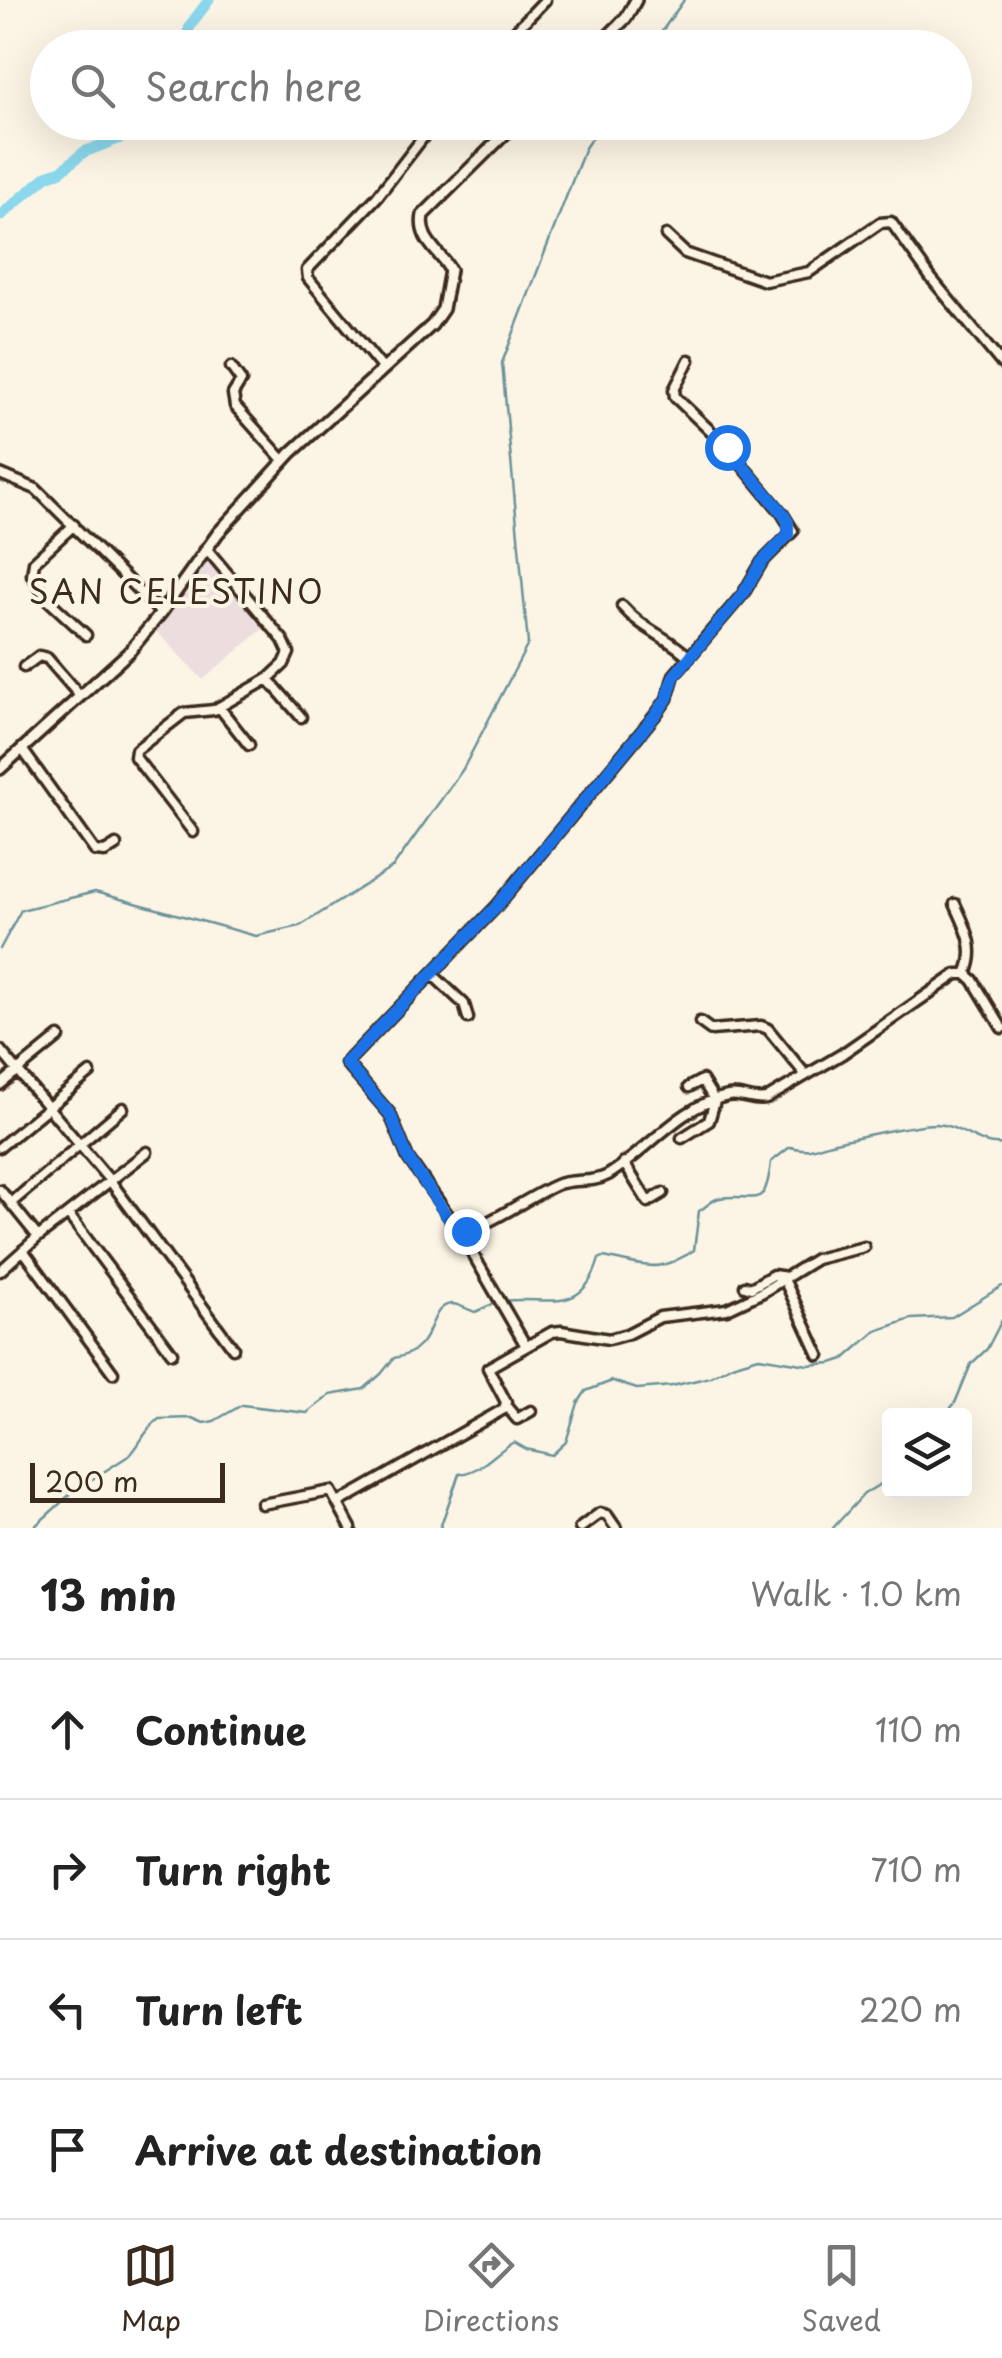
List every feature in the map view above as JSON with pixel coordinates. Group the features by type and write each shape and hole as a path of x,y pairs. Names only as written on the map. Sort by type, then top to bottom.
{"main road":[{"path":"614,30 636,0"},
{"path":"0,768 124,656 161,613 206,548 284,461 432,324 443,308 450,270 425,238 423,215 498,140"}],"street":[{"path":"516,30 545,0"},
{"path":"383,369 308,278 307,270 377,197 421,140"},
{"path":"666,235 695,258 765,282 809,272 880,223 891,222 930,278 1002,364"},
{"path":"526,1346 460,1232 408,1158 390,1114 346,1063 496,907 657,713 667,699 674,676 743,594 762,562 792,531 727,447 675,397 674,390 689,360"},
{"path":"230,367 242,380 233,394 235,406 284,461"},
{"path":"0,474 36,489 161,613"},
{"path":"74,524 34,562 32,575 48,600 86,635"},
{"path":"194,832 178,816 134,753 184,713 219,708 268,678 288,658 287,647 206,548"},
{"path":"622,606 641,626 672,641 689,657"},
{"path":"24,667 39,656 47,658 80,696"},
{"path":"268,678 302,717"},
{"path":"219,708 249,745"},
{"path":"22,750 95,851 104,852 116,845"},
{"path":"954,904 970,939 972,957 966,974"},
{"path":"460,1232 560,1183 600,1179 670,1125 715,1101 728,1096 766,1100 842,1054 950,978 966,974"},
{"path":"966,974 1002,1028"},
{"path":"434,975 464,1004 468,1018"},
{"path":"700,1022 712,1030 768,1028 805,1074"},
{"path":"0,1084 59,1036"},
{"path":"0,1050 111,1182 233,1348"},
{"path":"0,1147 90,1073"},
{"path":"689,1086 702,1080 715,1101"},
{"path":"682,1138 708,1122 715,1101"},
{"path":"11,1203 123,1108"},
{"path":"0,1272 38,1237 147,1152"},
{"path":"624,1163 648,1202 663,1192"},
{"path":"0,1190 38,1237"},
{"path":"68,1214 172,1353"},
{"path":"531,1411 517,1419 487,1370 526,1346 561,1331 596,1338 618,1337 660,1317 728,1308 816,1259 864,1248"},
{"path":"24,1250 113,1373"},
{"path":"745,1286 750,1288 773,1275 786,1278"},
{"path":"786,1278 819,1355"},
{"path":"338,1504 506,1406"},
{"path":"262,1504 328,1491 333,1493 351,1528"},
{"path":"580,1528 600,1513 607,1515 616,1528"}],"shaded area":[{"path":"205,557 264,628 203,680 153,628"}],"waterway":[{"path":"189,30 209,0"},
{"path":"663,30 684,0"},
{"path":"0,216 47,176 61,171 84,152 115,140"},
{"path":"0,949 21,910 95,892 256,936 300,926 393,867 463,769 528,644 502,363 590,140"},
{"path":"503,1301 572,1297 583,1290 603,1257 650,1266 681,1258 694,1250 699,1211 717,1199 762,1194 771,1162 790,1147 809,1149 936,1124 985,1142 1002,1144"},
{"path":"440,1528 459,1474 474,1470 514,1442 552,1455 566,1442 578,1403 586,1391 612,1381 637,1389 672,1386 710,1377 759,1357 808,1365 832,1363 844,1359 876,1331 911,1319 952,1317 1002,1286"},
{"path":"33,1528 75,1490 130,1455 159,1419 192,1418 204,1423 242,1405 307,1413 330,1395 364,1389 394,1358 418,1347 444,1307 454,1304 475,1312 495,1303"},
{"path":"951,1408 971,1364 987,1349 1002,1320"},
{"path":"833,1528 864,1494 882,1483"}],"district":[{"name":"SAN CELESTINO","path":"177,591"}],"route":[{"path":"466,1231 456,1230 408,1158 390,1114 346,1063 496,907 657,713 667,699 674,676 743,594 762,562 788,535 788,522 782,512 727,447"}]}
